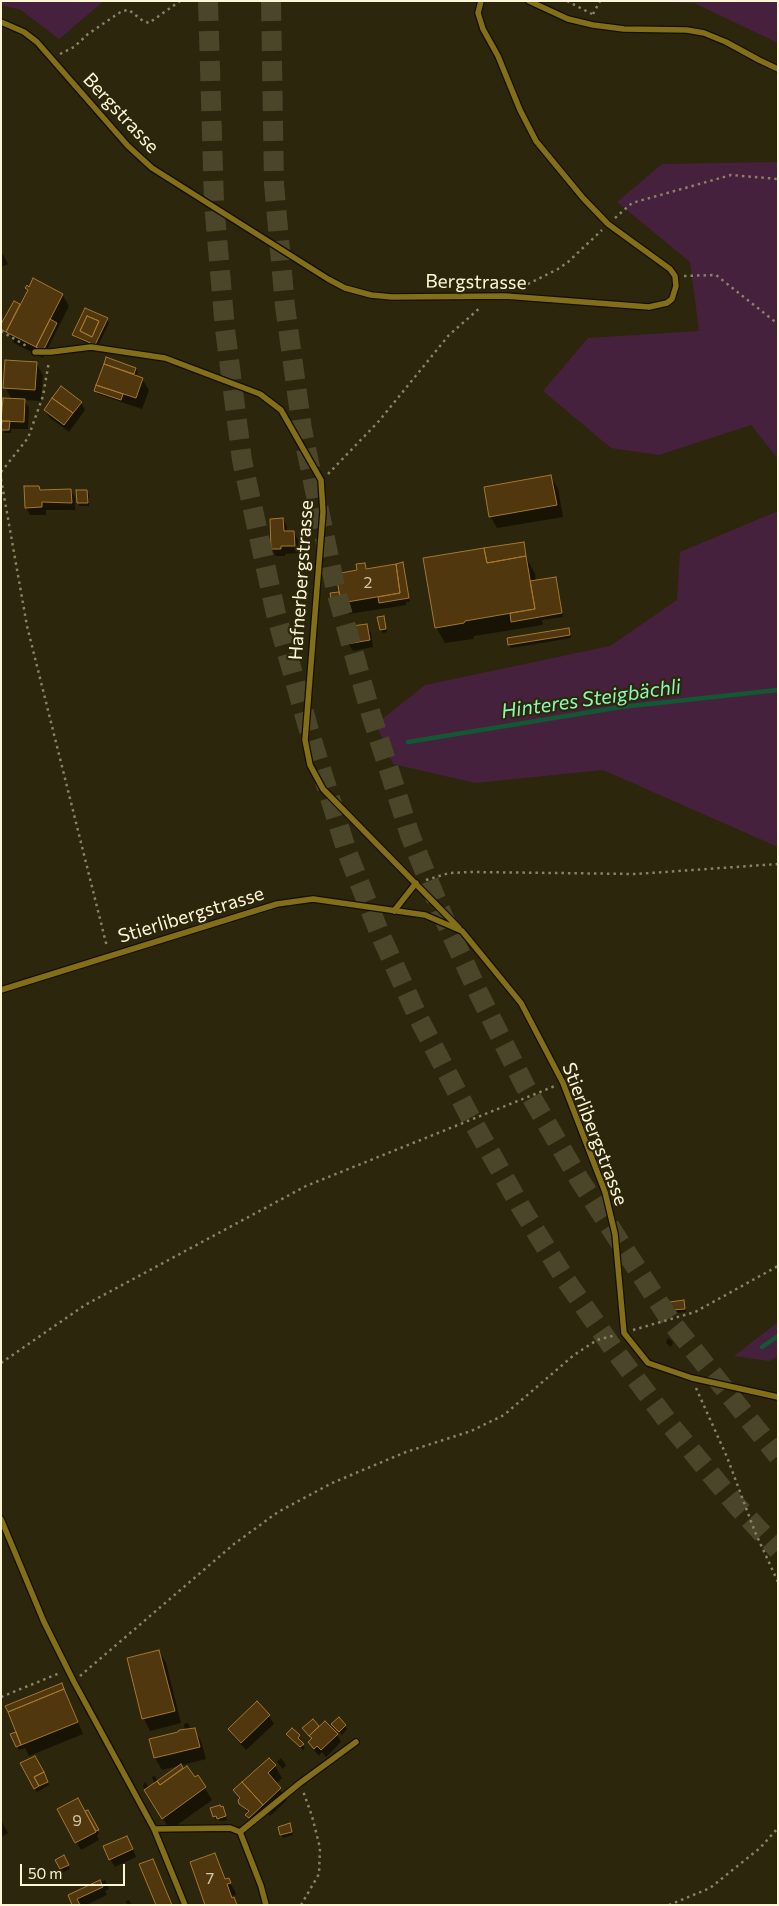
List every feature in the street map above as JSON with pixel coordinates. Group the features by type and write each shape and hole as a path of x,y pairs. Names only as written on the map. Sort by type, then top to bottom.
{"lane":[{"path":"481,1 478,6 479,19 506,74 530,132 551,161 608,224 661,262 675,276"},
{"path":"529,1 568,19 593,25 624,29 686,30 704,33 726,42 778,69"},
{"name":"Bergstrasse","path":"1,22 24,32 37,42 128,146 152,168 328,279 351,290 392,297 505,296 649,307 666,303 672,298 676,286 675,276"},
{"name":"Hafnerbergstrasse","path":"35,352 91,347 159,357 185,364 260,394 281,410 321,480 324,512 305,740 310,765 323,789 462,931"},
{"path":"394,911 416,884"},
{"name":"Stierlibergstrasse","path":"1,990 277,904 313,899 425,915 462,931 521,1003 563,1083 605,1192 615,1234 624,1333"},
{"path":"624,1333 648,1363 692,1378 778,1398"},
{"path":"1,1519 44,1622 74,1682 154,1829 185,1905"},
{"path":"240,1832 300,1782 356,1742"},
{"path":"154,1829 230,1828 240,1832 261,1886 266,1905"}],"path":[{"path":"56,56 74,47 88,34 122,11 129,10 143,22 149,23 180,1"},
{"path":"593,14 600,1"},
{"path":"505,296 568,262 632,204 731,175 778,179"},
{"path":"675,276 716,275 778,324"},
{"path":"321,480 379,422 449,335 483,305"},
{"path":"1,332 35,352"},
{"path":"1,472 28,438 43,396 51,352"},
{"path":"1,479 27,626 110,956"},
{"path":"416,884 449,873 636,874 778,864"},
{"path":"1,1362 85,1305 306,1186 563,1083"},
{"path":"74,1682 234,1544 278,1512 332,1484 406,1452 471,1430 504,1415 574,1355 597,1340 695,1312 778,1266"},
{"path":"692,1378 727,1457 755,1532 778,1582"},
{"path":"1,1697 68,1670"},
{"path":"300,1782 312,1816 320,1848 319,1874 301,1905"},
{"path":"669,1905 710,1888 760,1848 778,1828"}],"shaded area":[{"path":"1,1 104,1 59,39 21,10 1,5"},
{"path":"621,1 778,1 778,43 694,3"},
{"path":"778,162 778,459 751,425 659,455 611,448 543,391 588,338 699,331 690,262 617,202 662,164"},
{"path":"778,511 778,847 603,770 475,783 393,764 376,724 425,685 610,646 677,600 680,552"},
{"path":"778,1322 778,1356 769,1361 734,1356"}],"building":[{"path":"33,278 63,294 36,347 6,332 28,290 25,288 27,285 29,287"},
{"path":"14,301 20,304 6,332 1,329 1,324"},
{"path":"85,308 108,318 95,345 72,335","holes":["87,316 99,321 92,337 80,331"]},
{"path":"87,316 99,321 92,337 80,331"},
{"path":"50,319 57,323 43,351 36,347"},
{"path":"106,357 136,368 134,374 104,364"},
{"path":"5,360 37,362 35,390 3,388"},
{"path":"104,364 143,378 136,398 96,385"},
{"path":"96,385 123,394 121,400 94,391"},
{"path":"61,386 82,402 73,413 52,398"},
{"path":"3,398 25,399 24,422 1,421"},
{"path":"52,398 73,413 64,425 44,410"},
{"path":"2,421 10,421 9,430 1,430"},
{"path":"551,475 557,505 489,517 484,487"},
{"path":"24,486 39,486 40,490 71,489 72,503 42,502 42,507 25,508"},
{"path":"76,490 87,490 88,503 77,503"},
{"path":"283,518 284,531 294,531 295,546 281,546 281,549 271,549 270,519"},
{"path":"524,542 526,556 487,563 484,548"},
{"path":"484,548 487,563 526,556 535,609 435,628 423,558"},
{"path":"403,562 409,598 379,603 378,597 400,593 396,564"},
{"path":"365,563 366,569 396,564 400,593 341,603 336,574 357,570 356,564"},
{"path":"556,577 562,613 511,622 510,613 535,609 530,581"},
{"path":"339,592 341,602 332,604 330,593"},
{"path":"384,616 386,629 380,630 377,617"},
{"path":"367,624 370,640 347,644 344,627"},
{"path":"569,628 570,635 508,645 507,638"},
{"path":"684,1300 685,1309 671,1310 670,1302"},
{"path":"159,1650 175,1711 142,1719 127,1658"},
{"path":"62,1683 64,1689 8,1712 5,1706"},
{"path":"64,1689 78,1722 21,1745 8,1712"},
{"path":"257,1701 270,1715 241,1743 228,1729"},
{"path":"339,1717 346,1725 339,1732 331,1724"},
{"path":"313,1719 319,1726 309,1736 302,1728"},
{"path":"325,1721 338,1734 321,1750 317,1746 314,1749 308,1742 312,1738 309,1736"},
{"path":"195,1728 200,1747 154,1758 149,1739 178,1732 179,1730"},
{"path":"292,1728 300,1735 298,1738 304,1744 300,1747 286,1734"},
{"path":"16,1732 21,1745 16,1747 10,1734"},
{"path":"35,1756 44,1772 34,1777 39,1786 34,1789 20,1763"},
{"path":"269,1758 276,1765 268,1773 281,1788 263,1805 242,1782"},
{"path":"181,1764 183,1768 160,1785 157,1781"},
{"path":"187,1766 195,1777 198,1775 206,1787 162,1819 144,1790 157,1781 160,1785"},
{"path":"44,1772 48,1782 39,1786 34,1777"},
{"path":"242,1782 263,1805 249,1818 245,1815 249,1811 239,1804 238,1800 240,1798 233,1790"},
{"path":"78,1798 96,1832 75,1843 57,1809"},
{"path":"220,1805 221,1807 223,1806 226,1816 217,1819 216,1816 213,1817 210,1808"},
{"path":"88,1810 99,1830 96,1831 85,1811"},
{"path":"290,1823 292,1832 280,1835 278,1827"},
{"path":"127,1836 133,1849 109,1860 103,1846"},
{"path":"215,1853 225,1879 229,1878 231,1883 227,1884 232,1898 234,1897 237,1905 205,1905 190,1862"},
{"path":"64,1855 69,1865 60,1869 55,1860"},
{"path":"153,1859 172,1905 156,1905 139,1864"},
{"path":"100,1880 103,1887 77,1899 80,1905 72,1905 68,1895"}],"waterway":[{"name":"Hinteres Steigbächli","path":"408,742 621,707 778,690"},
{"path":"762,1347 778,1336"}],"tunnel":[{"path":"208,1 214,203 225,329 242,460 276,614 310,734 347,852 380,934 418,1017 468,1113 522,1209 565,1279 615,1351 672,1427 736,1505 778,1550"},
{"path":"271,1 274,184 285,306 302,429 336,591 371,714 410,835 442,914 478,992 525,1086 579,1179 672,1323 778,1456"}]}
